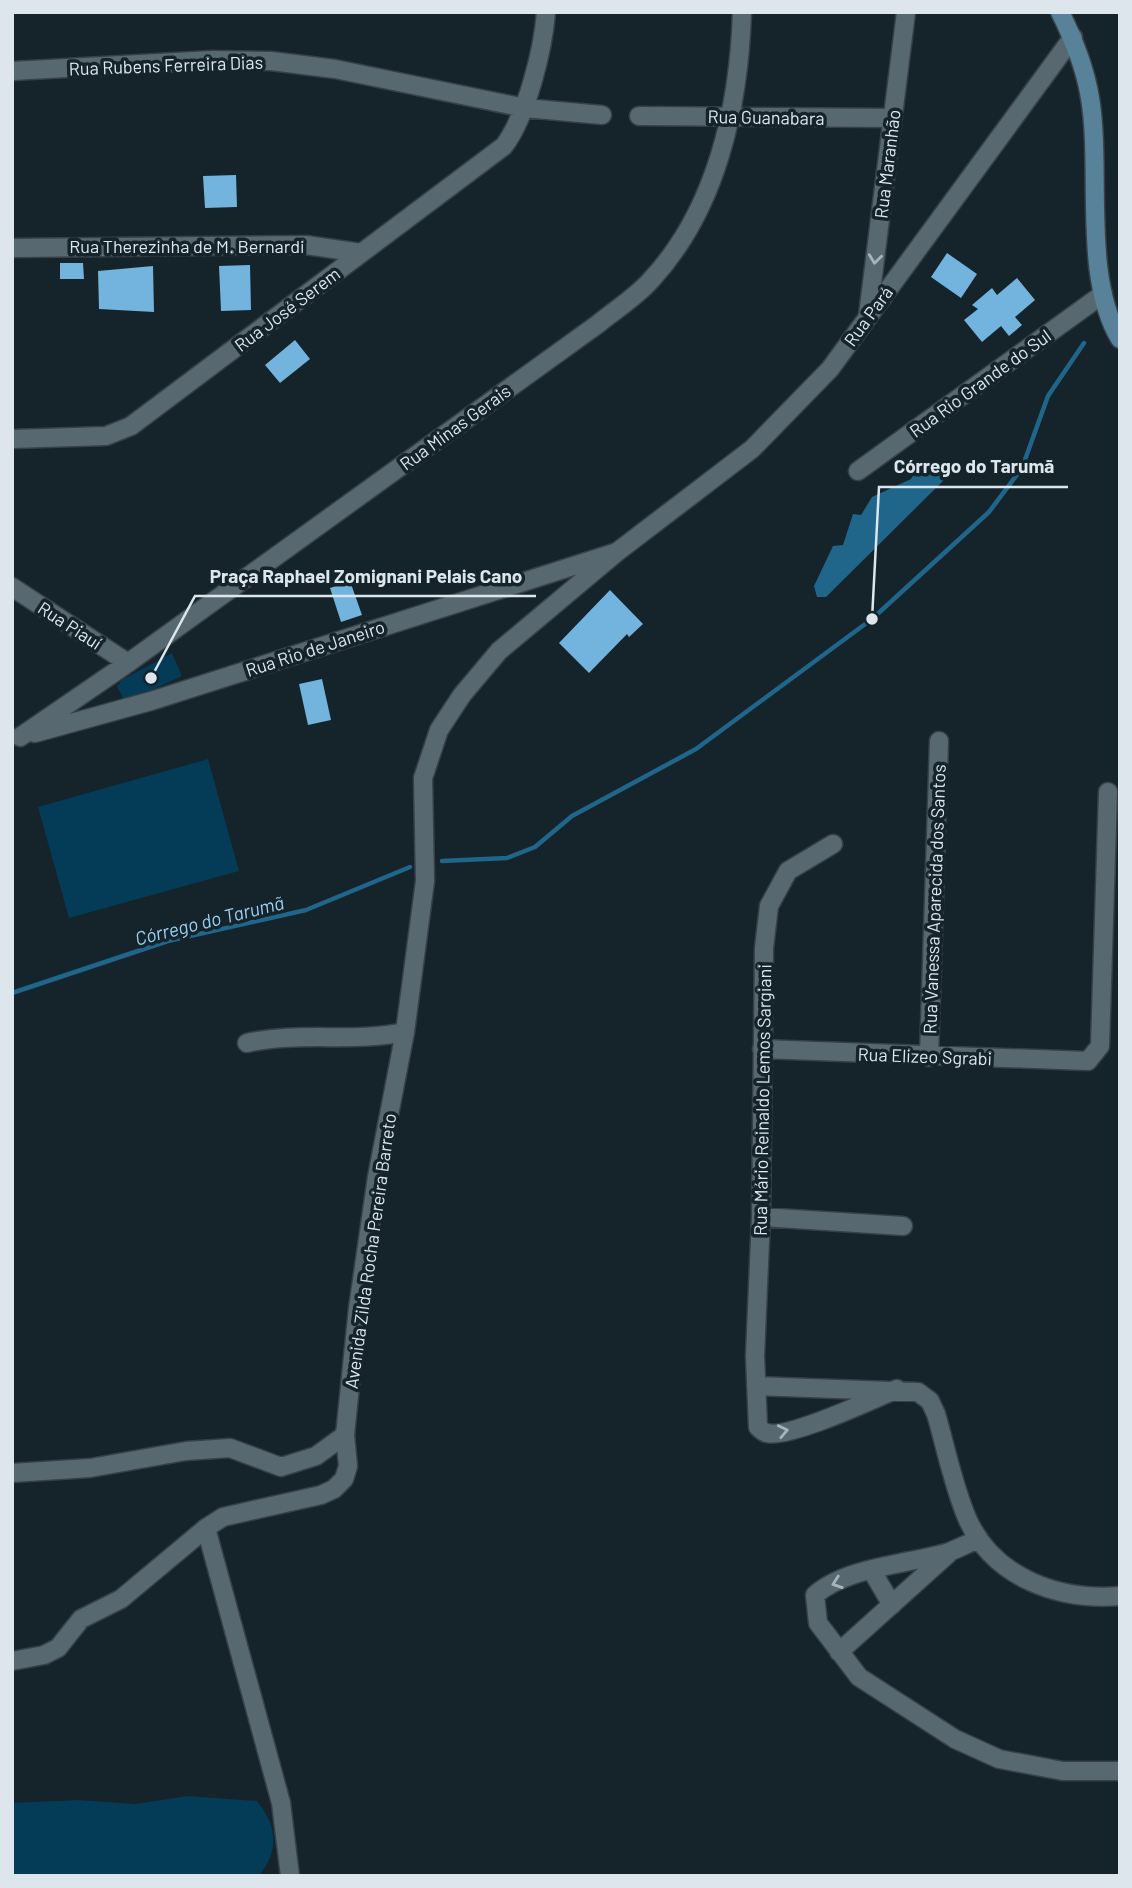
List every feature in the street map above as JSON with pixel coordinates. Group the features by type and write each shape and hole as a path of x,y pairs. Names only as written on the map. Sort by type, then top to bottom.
{"main road":[{"path":"1060,12 1073,37 1084,68 1090,100 1103,294 1106,311 1120,339"}],"street":[{"name":"Rua José Serem","path":"12,439 106,436 131,426 504,146 516,129 525,108 546,12"},
{"name":"Rua Minas Gerais","path":"16,738 128,663 598,324 650,281 678,246 698,211 731,117 741,48 742,12"},
{"name":"Rua Maranhão","path":"868,316 906,12"},
{"name":"Rua Pará","path":"617,552 752,449 830,369 1073,37"},
{"name":"Rua Rubens Ferreira Dias","path":"12,71 213,60 271,61 335,69 525,108"},
{"path":"525,108 602,115"},
{"name":"Rua Guanabara","path":"639,116 893,118"},
{"name":"Rua Therezinha de M. Bernardi","path":"12,248 306,245 361,253"},
{"name":"Rua Rio Grande do Sul","path":"858,471 1103,294"},
{"name":"Rua Rio de Janeiro","path":"16,738 151,701 617,552"},
{"name":"Avenida Zilda Rocha Pereira Barreto","path":"12,1661 44,1655 58,1648 81,1619 121,1599 223,1517 296,1503 334,1489 344,1479 348,1466 345,1435 358,1308 377,1177 405,1032 425,881 423,778 439,730 462,695 499,651 617,552"},
{"name":"Rua Piauí","path":"12,587 128,663"},
{"path":"12,606 40,606"},
{"name":"Rua Vanessa Aparecida dos Santos","path":"929,1057 939,741"},
{"name":"Rua Elizeo Sgrabi","path":"762,1049 1088,1061 1100,1046 1108,792"},
{"name":"Rua Mário Reinaldo Lemos Sargiani","path":"833,844 788,871 769,906 764,948 761,1217 755,1356 758,1427 765,1433 778,1433 837,1415"},
{"path":"247,1043 279,1038 379,1037 405,1032"},
{"path":"761,1217 903,1226"},
{"path":"756,1386 897,1389 918,1392 930,1401 967,1517 979,1539 1002,1563 1032,1584 1055,1593 1089,1599 1120,1597"},
{"path":"832,1388 837,1415 897,1389"},
{"path":"12,1473 90,1468 186,1451 230,1448 281,1467 316,1456 345,1435"},
{"path":"206,1528 281,1803 290,1876"},
{"path":"979,1539 950,1551 872,1570 824,1587 815,1595 818,1623 859,1676 925,1721 999,1759 1063,1771 1120,1771"},
{"path":"839,1652 950,1551"},
{"path":"872,1570 892,1605"}],"shaded area":[{"path":"920,462 948,476 826,597 817,597 814,586 833,546 843,545 853,514 861,515 872,497 911,479"},
{"path":"172,653 182,676 139,696 124,699 117,687 122,680"},
{"path":"208,759 239,871 69,918 38,807"},
{"path":"188,1796 257,1801 269,1819 273,1838 270,1856 259,1876 12,1876 12,1803 78,1800 135,1804"}],"building":[{"path":"236,175 237,207 205,208 203,176"},
{"path":"947,253 977,274 961,298 931,277"},
{"path":"60,263 83,263 84,279 60,279"},
{"path":"250,265 251,310 221,311 219,266"},
{"path":"153,266 154,312 99,309 98,271"},
{"path":"1017,278 1035,300 1015,317 1022,325 1009,336 1001,326 982,342 964,320 978,309 972,305 992,288 997,295"},
{"path":"295,340 310,359 280,383 265,365"},
{"path":"350,581 362,615 341,622 330,588"},
{"path":"610,590 643,624 629,637 627,634 589,673 559,643"},
{"path":"322,679 331,720 308,725 299,684"}],"waterway":[{"name":"Córrego do Tarumã","path":"442,861 507,858 535,847 572,816 696,749 872,619 989,512 1022,468 1048,396 1084,343"},
{"name":"Córrego do Tarumã","path":"12,993 168,941 306,910 410,867"}],"place":[{"name":"Córrego do Tarumã","path":"872,619"},
{"name":"Praça Raphael Zomignani Pelais Cano","path":"151,678"}]}
